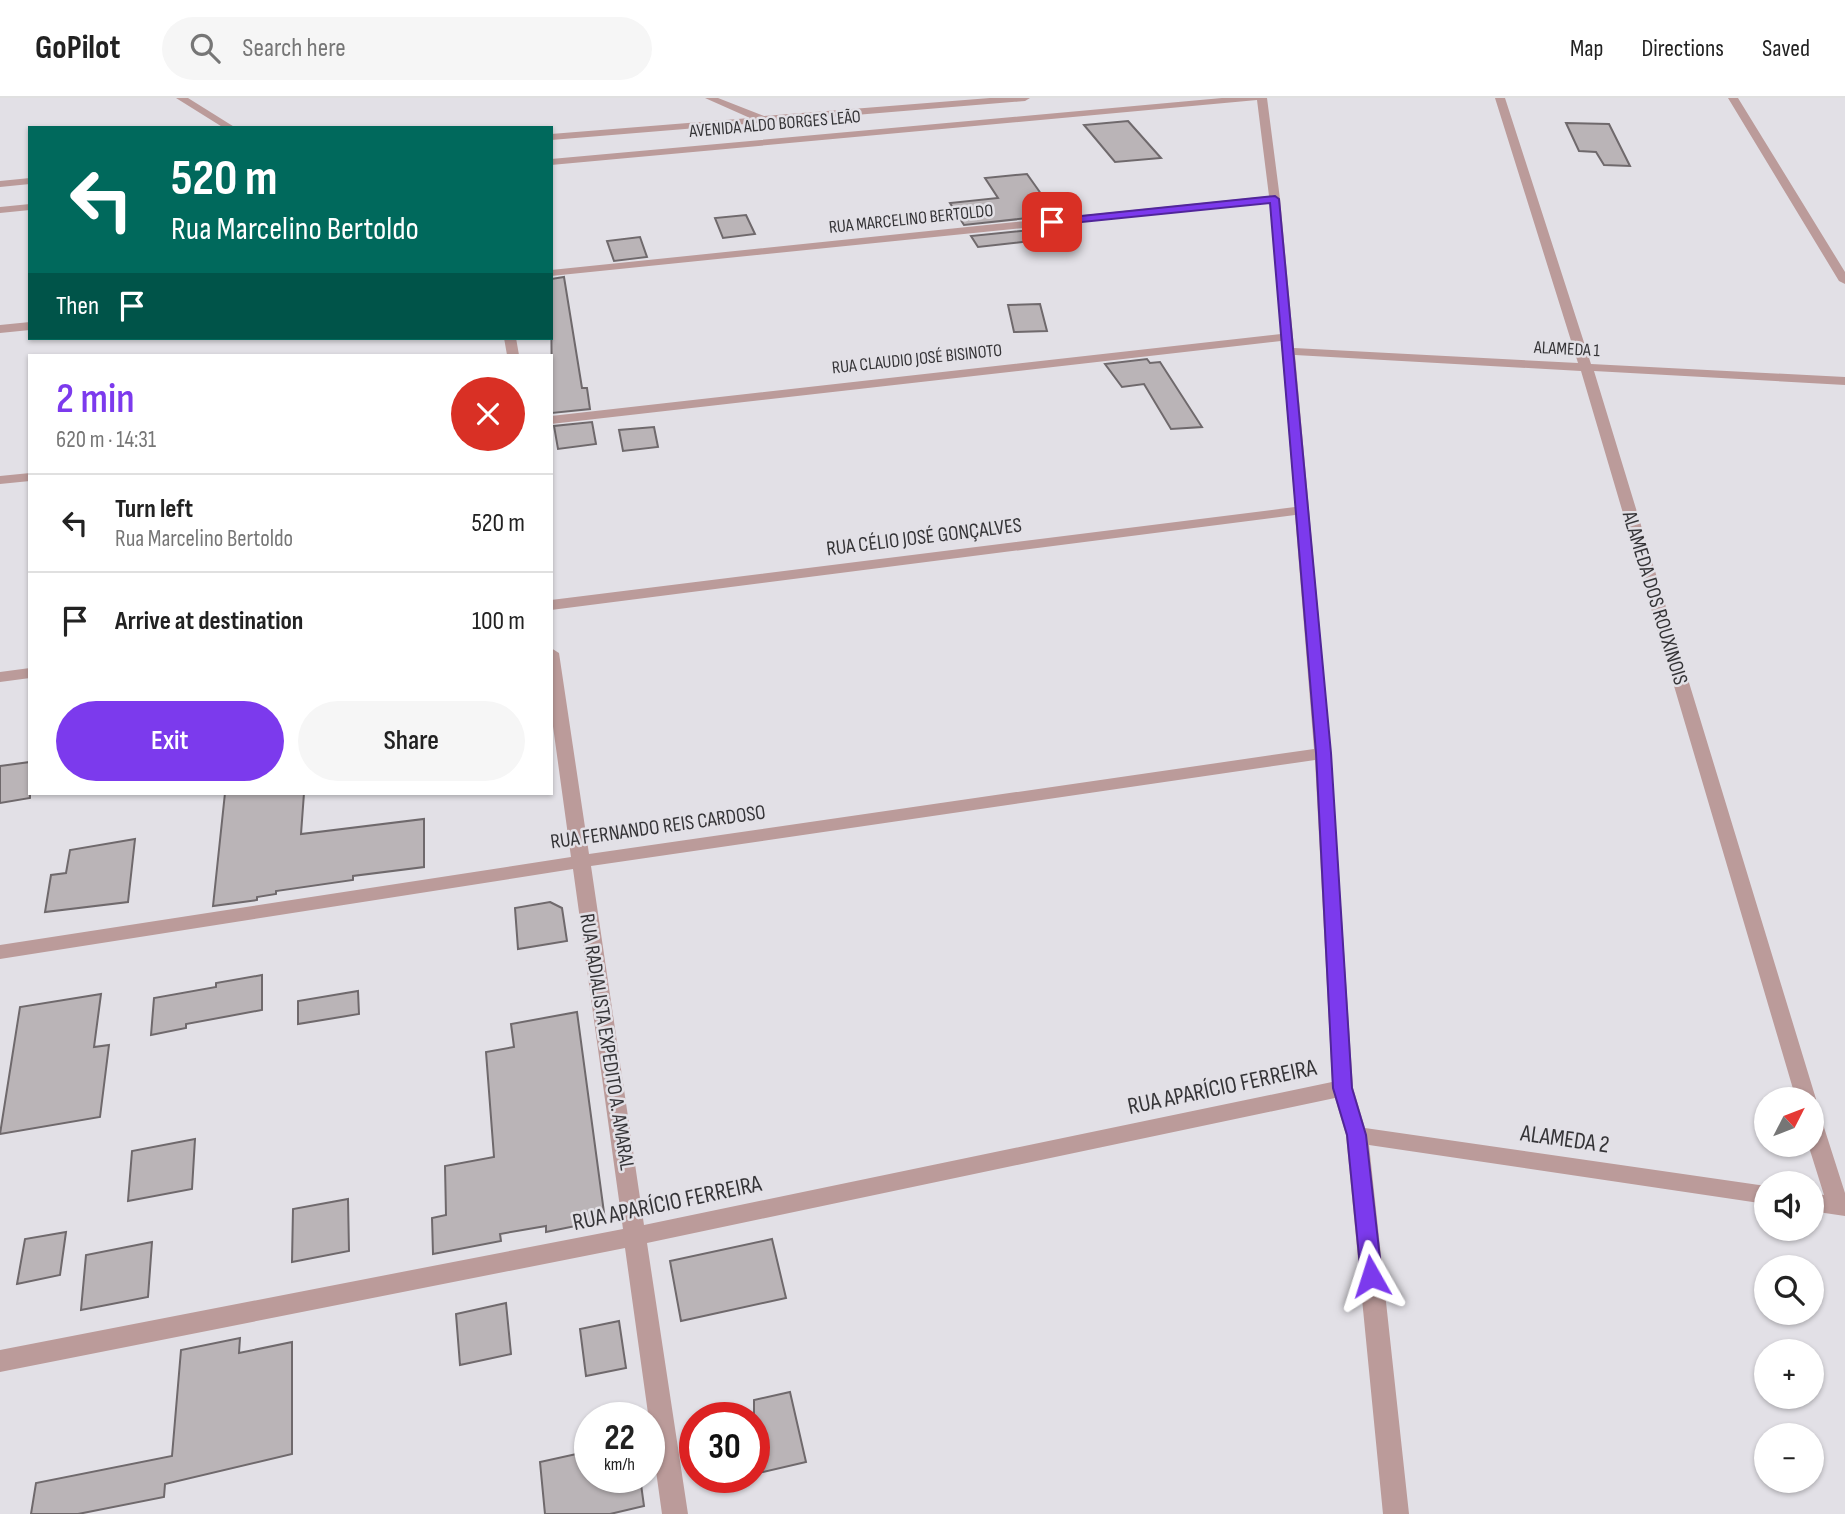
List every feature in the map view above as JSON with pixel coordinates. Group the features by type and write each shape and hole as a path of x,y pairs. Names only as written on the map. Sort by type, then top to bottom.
{"street":[{"path":"181,98 228,126"},
{"path":"710,98 767,121"},
{"name":"AVENIDA ALDO BORGES LEÃO","path":"553,137 1025,98"},
{"name":"AVENIDA ALDO BORGES LEÃO","path":"553,162 1254,98"},
{"path":"1262,98 1275,199 1323,753 1343,1088 1357,1135 1396,1514"},
{"name":"ALAMEDA DOS ROUXINOIS","path":"1500,98 1586,368 1801,1087"},
{"path":"1733,98 1845,281"},
{"path":"687,126 668,133 666,138 674,146 697,149"},
{"path":"593,134 604,139 607,144 607,154 602,158"},
{"path":"0,184 28,181"},
{"name":"RUA MARCELINO BERTOLDO","path":"553,273 1275,199"},
{"path":"0,210 28,208"},
{"path":"0,328 28,326"},
{"name":"ALAMEDA 1","path":"1287,344 1586,368 1845,381"},
{"name":"RUA CLAUDIO JOSÉ BISINOTO","path":"553,420 1287,344"},
{"path":"0,480 28,477"},
{"name":"RUA CÉLIO JOSÉ GONÇALVES","path":"553,605 1302,510"},
{"name":"RUA RADIALISTA EXPEDITO A. AMARAL","path":"553,668 675,1514"},
{"path":"0,677 28,673"},
{"name":"RUA FERNANDO REIS CARDOSO","path":"0,952 579,862 1323,753"},
{"name":"RUA APARÍCIO FERREIRA","path":"0,1361 637,1236 1343,1088"},
{"name":"ALAMEDA 2","path":"1357,1135 1754,1193"},
{"path":"1824,1156 1841,1206"}],"building":[{"path":"1128,121 1161,158 1115,162 1084,125"},
{"path":"1566,123 1609,124 1630,166 1604,165 1596,152 1579,151"},
{"path":"1027,174 1056,215 964,225 950,203 998,198 985,178"},
{"path":"746,215 755,234 723,238 715,218"},
{"path":"1041,229 1048,239 978,247 971,236"},
{"path":"640,237 647,257 614,261 607,241"},
{"path":"564,277 582,388 587,388 590,409 553,413 553,279"},
{"path":"1040,304 1047,331 1014,332 1008,305"},
{"path":"1147,359 1150,363 1160,362 1202,427 1171,429 1144,384 1122,387 1105,364"},
{"path":"592,422 596,444 558,449 554,426"},
{"path":"654,427 658,447 623,451 619,430"},
{"path":"28,762 30,798 0,803 0,766"},
{"path":"225,795 304,795 301,834 424,819 424,867 353,876 353,880 276,891 276,894 257,897 257,900 213,906"},
{"path":"135,839 128,902 45,912 51,875 66,873 70,850"},
{"path":"550,902 562,908 567,941 518,949 515,908"},
{"path":"262,975 262,1010 186,1024 186,1028 151,1035 154,998 216,987 216,983"},
{"path":"358,991 359,1014 298,1024 298,1001"},
{"path":"101,994 94,1047 109,1045 100,1117 0,1134 20,1007"},
{"path":"577,1012 605,1220 546,1232 546,1226 500,1234 501,1241 433,1254 432,1218 446,1215 445,1166 494,1157 486,1052 514,1047 511,1024"},
{"path":"195,1139 192,1189 128,1201 132,1151"},
{"path":"348,1199 349,1251 292,1262 293,1209"},
{"path":"66,1232 60,1275 17,1284 25,1239"},
{"path":"772,1239 786,1298 681,1321 670,1261"},
{"path":"152,1242 148,1297 81,1310 86,1255"},
{"path":"506,1303 511,1354 460,1365 456,1314"},
{"path":"619,1321 626,1368 586,1376 580,1329"},
{"path":"240,1338 239,1353 292,1342 292,1454 165,1484 164,1497 78,1514 31,1514 36,1483 172,1456 181,1350"},
{"path":"790,1392 806,1462 770,1470 770,1402 754,1400"},
{"path":"574,1455 574,1493 642,1493 644,1506 610,1514 545,1514 540,1462"}],"route":[{"path":"1052,222 1275,199 1323,753 1343,1088 1357,1135 1371,1276"}]}
